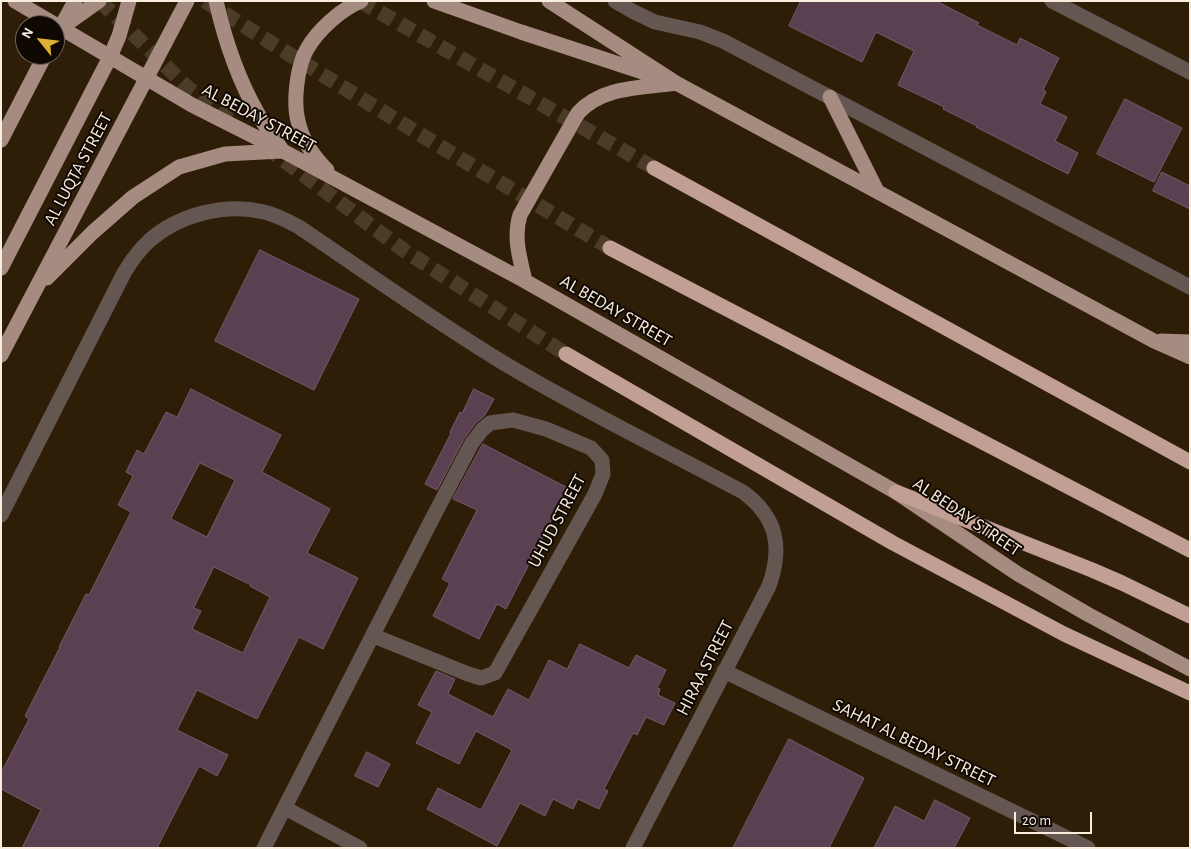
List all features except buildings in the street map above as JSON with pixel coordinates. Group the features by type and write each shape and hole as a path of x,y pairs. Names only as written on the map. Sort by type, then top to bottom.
{"highway":[{"path":"654,168 1190,462"},
{"path":"610,248 1190,550"},
{"path":"566,354 893,543 1064,634 1190,693"},
{"path":"896,492 1107,577 1190,616"}],"main road":[{"name":"AL BEDAY STREET","path":"15,1 34,15"},
{"path":"65,20 75,1"},
{"path":"65,28 99,1"},
{"path":"1,268 110,57 119,36 129,1"},
{"name":"AL LUQTA STREET","path":"1,355 187,1"},
{"path":"216,1 222,31 238,73 258,114 283,151"},
{"path":"338,181 312,154 308,146 298,121 296,85 306,50 328,22 361,1"},
{"path":"434,1 521,32 676,82"},
{"path":"549,1 676,82 1154,341 1190,357"},
{"name":"AL BEDAY STREET","path":"65,36 110,57 192,104 479,255 896,492 1018,574 1089,615 1190,669"},
{"path":"1,140 40,65"},
{"path":"525,281 516,238 520,215 578,113 592,100 609,92 676,82"},
{"path":"830,97 877,191"},
{"path":"36,290 92,233 133,197 179,167 225,154 283,151"},
{"path":"1154,341 1190,342"}],"street":[{"path":"616,1 644,18 712,36 1190,287"},
{"path":"1052,1 1190,72"},
{"name":"HIRAA STREET","path":"1,515 124,273 135,255 150,240 166,228 185,218 225,209 264,212 300,227 467,341 570,401 743,492 757,502 767,516 775,533 777,551 775,569 768,586 632,848"},
{"name":"UHUD STREET","path":"264,848 374,636 431,521 472,443 482,430 490,422 513,420 540,427 591,448 602,460 603,474 595,494 495,673 477,677 374,636"},
{"name":"SAHAT AL BEDAY STREET","path":"724,671 1088,848"},
{"path":"285,808 360,848"}],"tunnel":[{"path":"100,1 189,89 230,120"},
{"path":"205,1 457,157 610,248"},
{"path":"360,1 654,168"},
{"path":"266,147 405,251 566,354"}]}
